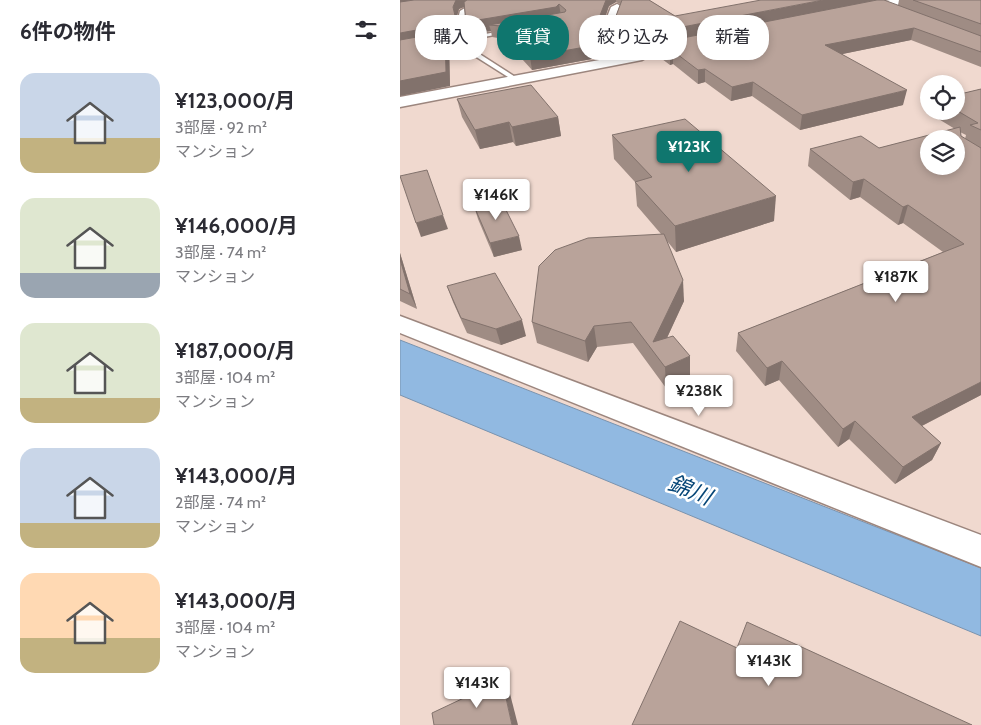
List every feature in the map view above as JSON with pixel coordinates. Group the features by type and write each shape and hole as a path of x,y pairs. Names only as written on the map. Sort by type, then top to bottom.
{"street":[{"path":"840,13 908,0"},
{"path":"614,15 617,6"},
{"path":"882,6 900,13"},
{"path":"400,102 622,60"},
{"path":"400,324 981,552"}],"lane":[{"path":"462,15 464,10 472,6 504,0"},
{"path":"400,50 415,47"},
{"path":"487,59 518,81"}],"water":[{"name":"錦川","path":"400,340 981,568 981,636 400,395"}],"building":[{"path":"456,0 453,7 455,15 415,15 415,30 400,33 400,2"},
{"path":"467,0 606,0 600,15 579,15 579,48 569,50 569,15 547,15 565,12 566,10 559,4 556,7 497,15 497,17 487,18 487,15 465,15 464,2"},
{"path":"622,0 649,0 673,15 616,15"},
{"path":"761,0 823,0 745,15 697,15 697,24 687,26 687,15 680,15"},
{"path":"884,0 981,36 981,52 914,28 825,45 907,90 802,115 753,82 732,87 705,69 698,70 685,60 687,60 687,37 697,35 697,60 769,60 769,21"},
{"path":"913,0 981,0 981,24"},
{"path":"415,37 415,60 446,60 446,72 400,81 400,40"},
{"path":"531,85 558,117 512,127 509,122 475,130 457,99"},
{"path":"981,89 981,130 970,125 978,123 965,115 965,93"},
{"path":"685,119 776,196 675,226 635,182 652,177 612,135"},
{"path":"960,127 960,130 948,130"},
{"path":"861,136 879,148 920,137 920,175 965,175 965,138 981,148 981,382 912,417 941,443 903,467 855,421 843,429 782,361 767,368 738,333 964,244 908,205 903,207 864,179 853,182 810,149"},
{"path":"427,170 443,215 416,223 400,176"},
{"path":"501,200 519,236 490,243 474,206"},
{"path":"664,234 683,280 653,342 673,336 690,356 665,367 631,322 594,326 585,341 532,322 539,266 555,250 588,238"},
{"path":"400,259 410,294 400,289"},
{"path":"495,273 522,320 496,329 461,318 447,286"},
{"path":"680,621 737,648 747,622 972,725 632,725"},
{"path":"502,680 512,725 434,725 432,713"}]}
